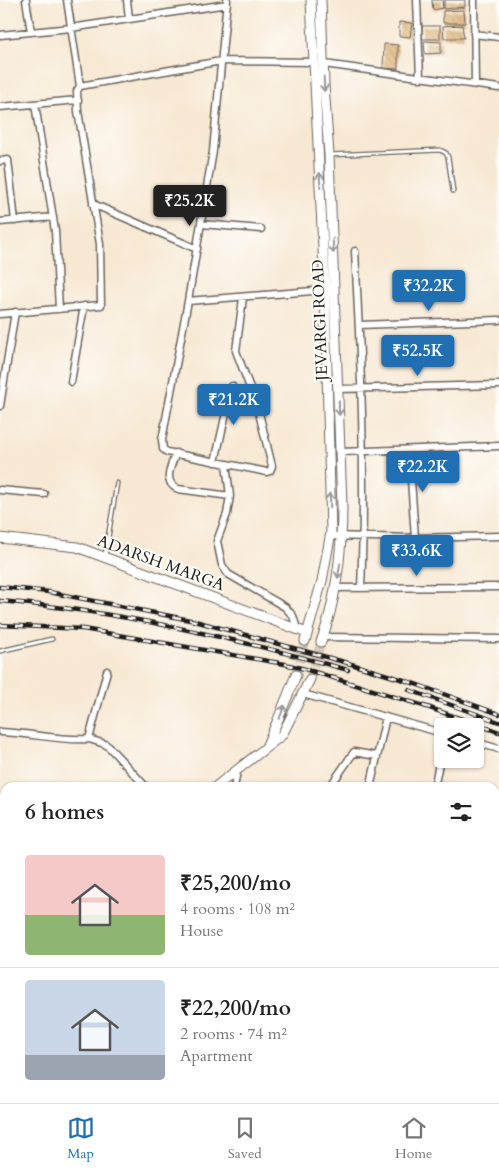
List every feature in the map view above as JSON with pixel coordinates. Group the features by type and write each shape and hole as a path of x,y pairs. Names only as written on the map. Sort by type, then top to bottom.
{"main road":[{"path":"311,0 319,63 330,536"},
{"name":"JEVARGI ROAD","path":"321,0 319,63 329,155 342,536 339,568 322,639"},
{"name":"ADARSH MARGA","path":"0,538 77,547 297,629 306,637 322,581 330,536"},
{"path":"266,748 296,675"},
{"path":"222,782 282,735 310,679"}],"street":[{"path":"26,0 31,32"},
{"path":"0,314 101,305 100,244 78,100 77,91 80,86 67,0"},
{"path":"127,0 129,19"},
{"path":"417,0 420,78"},
{"path":"474,0 476,85"},
{"path":"0,35 71,28 227,2 213,151 188,302 162,440 163,449 167,452 264,472 272,470 258,409 236,351 243,298"},
{"path":"474,34 499,37"},
{"path":"80,86 222,61 319,63 499,88"},
{"path":"0,101 0,106 78,100"},
{"path":"35,104 53,217 59,308"},
{"path":"0,161 8,160 16,221"},
{"path":"93,204 197,248"},
{"path":"0,222 53,217"},
{"path":"201,224 261,229"},
{"path":"355,251 362,389 363,536 361,588"},
{"path":"188,302 325,290"},
{"path":"71,382 84,306"},
{"path":"0,406 4,362 15,312"},
{"path":"359,324 499,320"},
{"path":"338,389 499,385"},
{"path":"215,462 232,386"},
{"path":"340,452 499,446"},
{"path":"409,450 415,538"},
{"path":"176,453 169,475 170,483 173,487 230,496"},
{"path":"226,464 230,496 227,514 217,542 225,570 285,607 293,616 297,629"},
{"path":"0,490 44,494"},
{"path":"330,536 415,538 499,536"},
{"path":"335,588 499,587"},
{"path":"322,639 499,639"},
{"path":"89,739 107,671"},
{"path":"303,694 434,731"},
{"path":"371,782 386,718"},
{"path":"1,732 27,733 69,740 89,739 105,744 141,782"},
{"path":"484,745 499,749"},
{"path":"333,782 354,752 376,756"},
{"path":"435,782 438,768"},
{"path":"235,782 237,771"}],"lane":[{"path":"329,155 440,150 446,153 448,158 453,191"},
{"path":"105,558 117,483"},
{"path":"0,651 52,639"}],"building":[{"path":"432,0 442,0 443,8 433,10"},
{"path":"444,0 465,0 465,7 444,9"},
{"path":"464,10 465,23 443,23 443,11"},
{"path":"399,22 412,23 410,37 399,36"},
{"path":"462,25 464,38 444,38 443,26"},
{"path":"422,26 440,26 440,39 422,39"},
{"path":"424,41 441,42 441,53 425,54"},
{"path":"384,44 398,45 398,69 383,68"}],"tunnel":[{"path":"296,675 305,641"},
{"path":"310,679 321,642"}],"railway":[{"path":"0,587 49,592 195,621 407,681 499,714"},
{"path":"0,601 88,612 175,627 262,647 348,670"},
{"path":"0,625 83,629 285,664 427,707 499,732"},
{"path":"409,690 499,722"}]}
